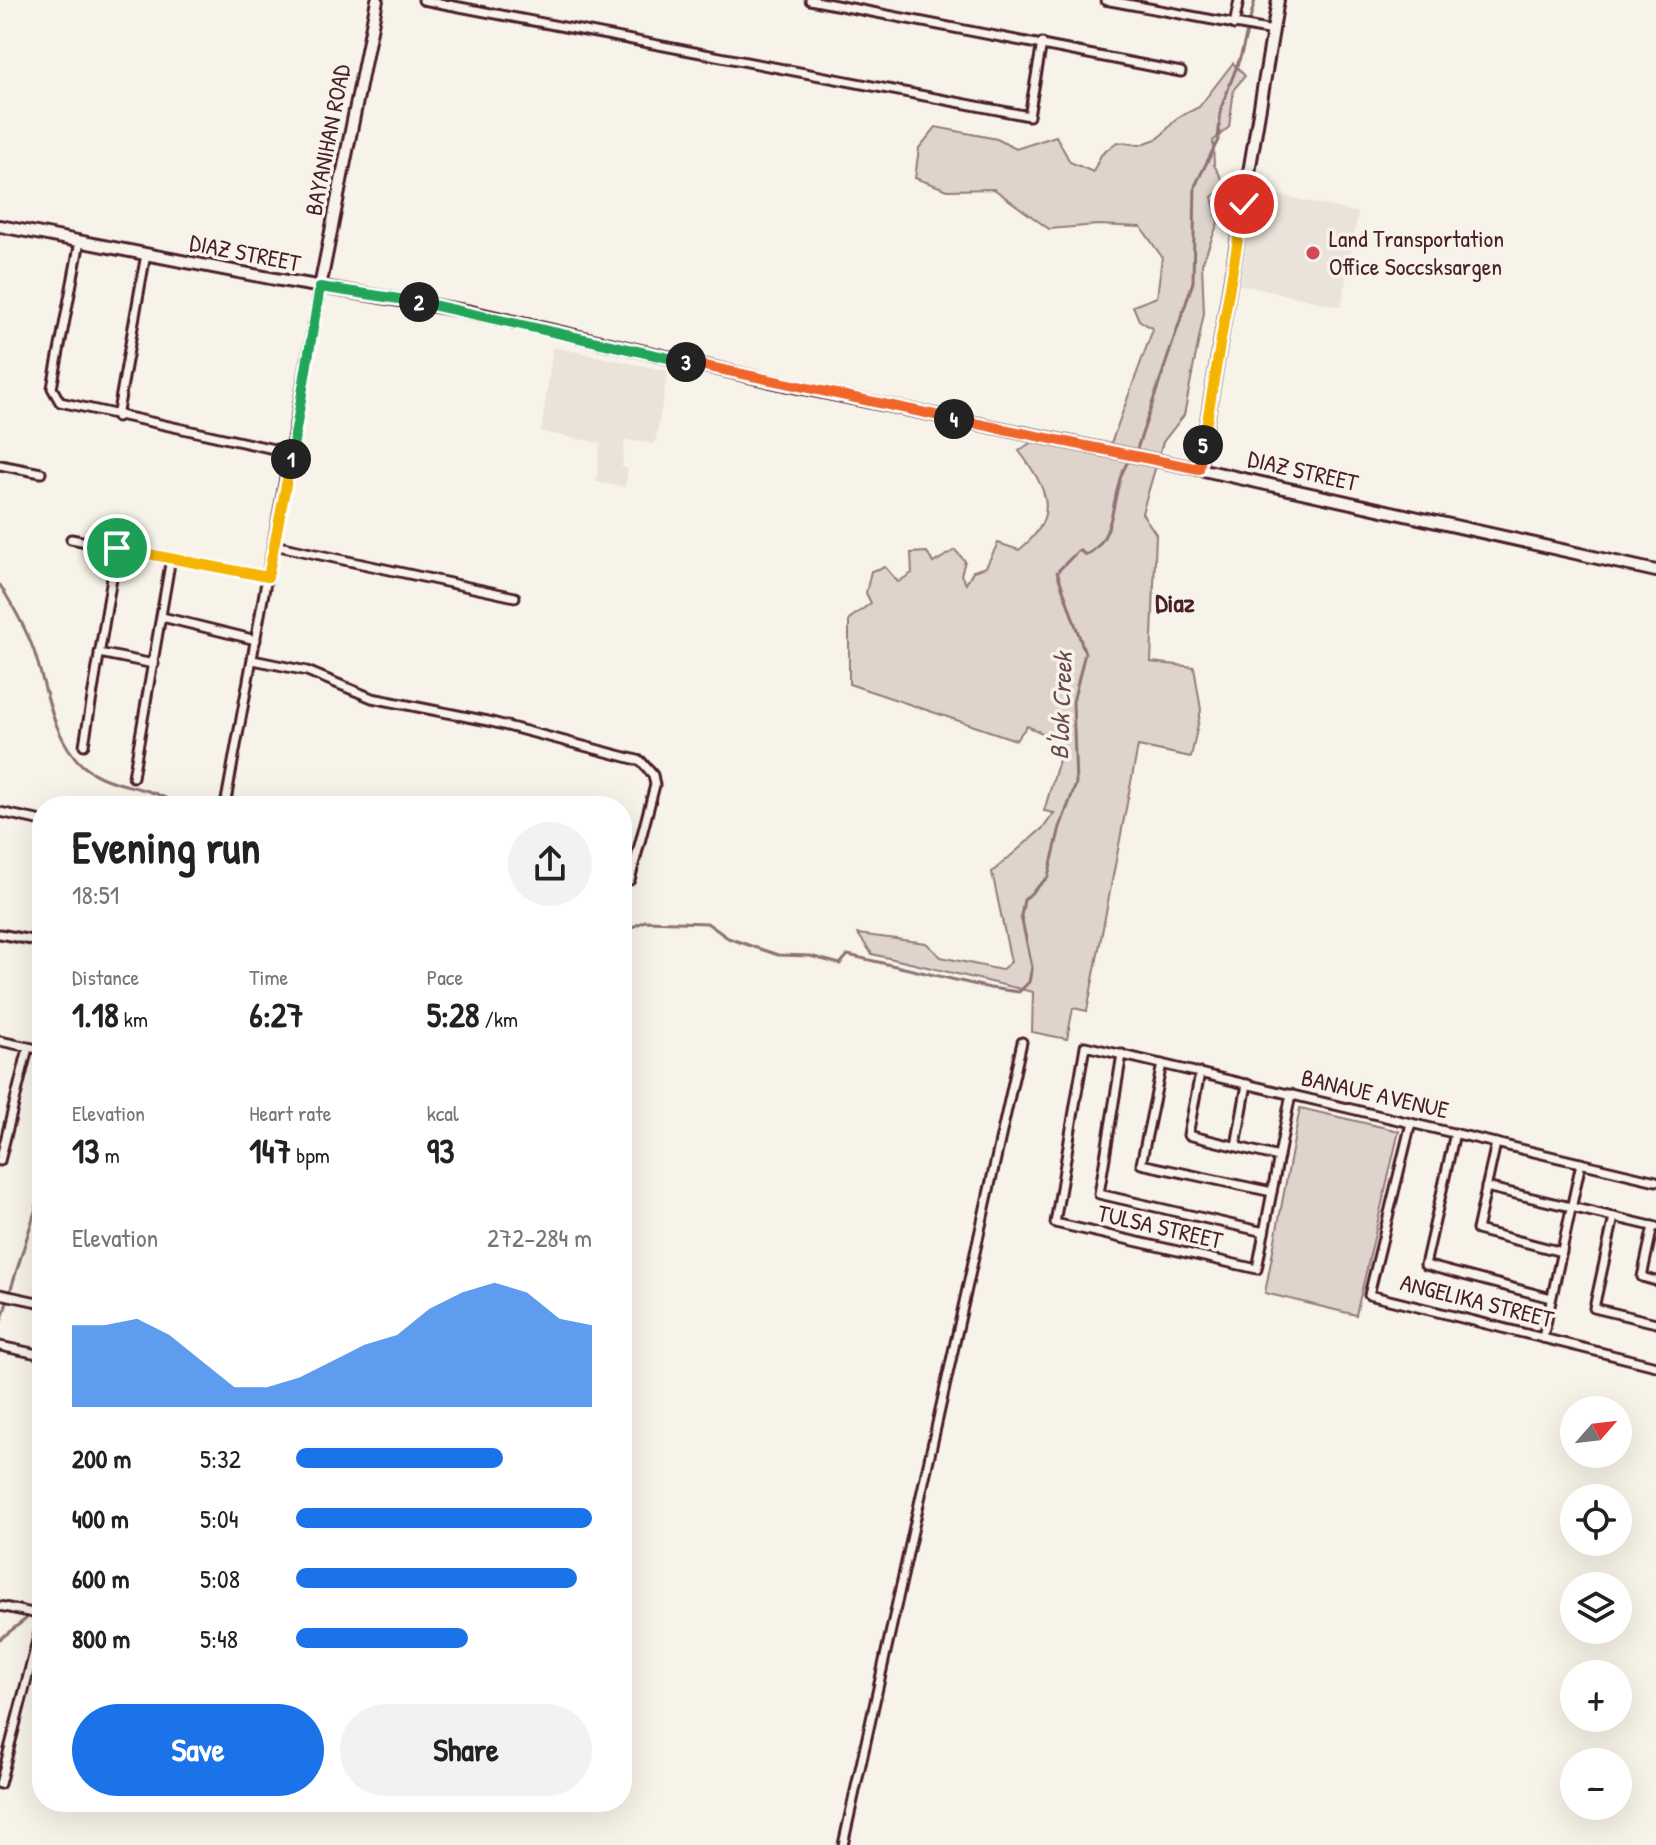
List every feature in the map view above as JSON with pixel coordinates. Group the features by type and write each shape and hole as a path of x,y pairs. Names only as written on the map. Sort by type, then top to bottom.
{"main road":[{"name":"BAYANIHAN ROAD","path":"320,287 377,0"},
{"path":"1199,469 1278,0"},
{"name":"DIAZ STREET","path":"0,226 320,287 471,312 788,385 1199,469 1656,571"}],"street":[{"path":"423,0 1029,116 1042,43"},
{"path":"810,0 1181,72"},
{"path":"1105,0 1273,31"},
{"path":"1239,0 1242,27"},
{"path":"80,241 52,388 60,402 117,417 292,453"},
{"path":"117,417 146,254"},
{"path":"227,796 320,287"},
{"path":"0,465 41,473"},
{"path":"71,539 268,577"},
{"path":"274,545 515,597"},
{"path":"84,745 117,548"},
{"path":"133,777 171,558"},
{"path":"162,617 256,640"},
{"path":"99,653 154,664"},
{"path":"253,660 307,671 372,698 488,721 641,761 653,775 655,785 632,872"},
{"path":"0,812 32,819"},
{"path":"0,934 32,940"},
{"path":"0,1041 32,1049"},
{"path":"843,1845 1022,1042"},
{"name":"BANAUE AVENUE","path":"1085,1046 1656,1181"},
{"name":"TULSA STREET","path":"1085,1046 1055,1223 1257,1269 1291,1094"},
{"path":"0,1161 28,1048"},
{"path":"1122,1054 1099,1194 1264,1232"},
{"path":"1162,1064 1141,1164 1272,1192"},
{"path":"1200,1073 1188,1135 1279,1157"},
{"path":"1236,1146 1247,1084"},
{"name":"ANGELIKA STREET","path":"1411,1123 1369,1295 1656,1366"},
{"path":"1455,1133 1425,1265 1551,1298"},
{"path":"1496,1143 1477,1230 1562,1252"},
{"path":"1543,1338 1581,1163"},
{"path":"1486,1187 1654,1227 1642,1277 1656,1281"},
{"path":"1614,1217 1594,1308 1656,1323"},
{"path":"0,1294 32,1301"},
{"path":"0,1346 32,1353"},
{"path":"0,1606 32,1615"},
{"path":"0,1784 32,1658"}],"shaded area":[{"path":"1233,63 1245,76 1234,89 1229,127 1213,141 1214,165 1226,186 1212,197 1218,223 1202,264 1204,313 1184,415 1163,442 1142,513 1156,534 1151,662 1194,667 1201,710 1191,757 1138,746 1087,1011 1073,1008 1067,1039 1032,1032 1033,992 872,954 858,934 926,943 941,957 1001,970 1011,962 992,872 1044,827 1054,813 1044,811 1064,743 1027,726 1016,740 849,684 849,619 871,603 866,593 871,571 885,567 898,582 912,573 911,553 927,552 933,563 955,550 965,561 961,575 966,584 973,571 986,567 998,543 1019,550 1032,538 1041,526 1046,502 1037,478 1019,451 1033,441 1106,457 1153,329 1139,320 1133,306 1157,297 1162,257 1141,227 1098,225 1049,229 994,189 948,190 915,178 919,148 936,127 997,139 1016,149 1056,136 1070,162 1093,172 1101,155 1117,142 1140,145 1159,138 1177,118 1199,107"},
{"path":"1252,189 1358,213 1341,307 1237,284"},
{"path":"553,347 668,371 655,444 625,440 622,467 628,469 625,487 596,482 600,443 541,432"},
{"path":"1300,1108 1399,1131 1356,1315 1265,1293"}],"waterway":[{"name":"B'lok Creek","path":"1136,452 1193,282 1195,186 1218,140 1221,108 1241,55 1255,0"},
{"name":"B'lok Creek","path":"632,927 645,921 707,923 728,938 778,955 810,956 840,964 848,955 1019,992 1029,982 1032,967 1021,916 1024,900 1048,877 1060,827 1076,784 1073,702 1085,653 1057,572 1079,550 1086,555 1105,536 1119,482 1131,458"},
{"path":"0,585 31,642 57,727 72,754 82,765 105,779 161,796"},
{"name":"B'lok Creek","path":"10,1292 32,1221"},
{"name":"B'lok Creek","path":"0,1325 8,1299"},
{"path":"0,1639 26,1619"}],"place":[{"name":"Land Transportation Office Soccsksargen","path":"1313,253"}],"district":[{"name":"Diaz","path":"1175,603"}],"route":[{"path":"117,548 268,577 320,287 471,312 788,385 1199,469 1244,204"}]}
